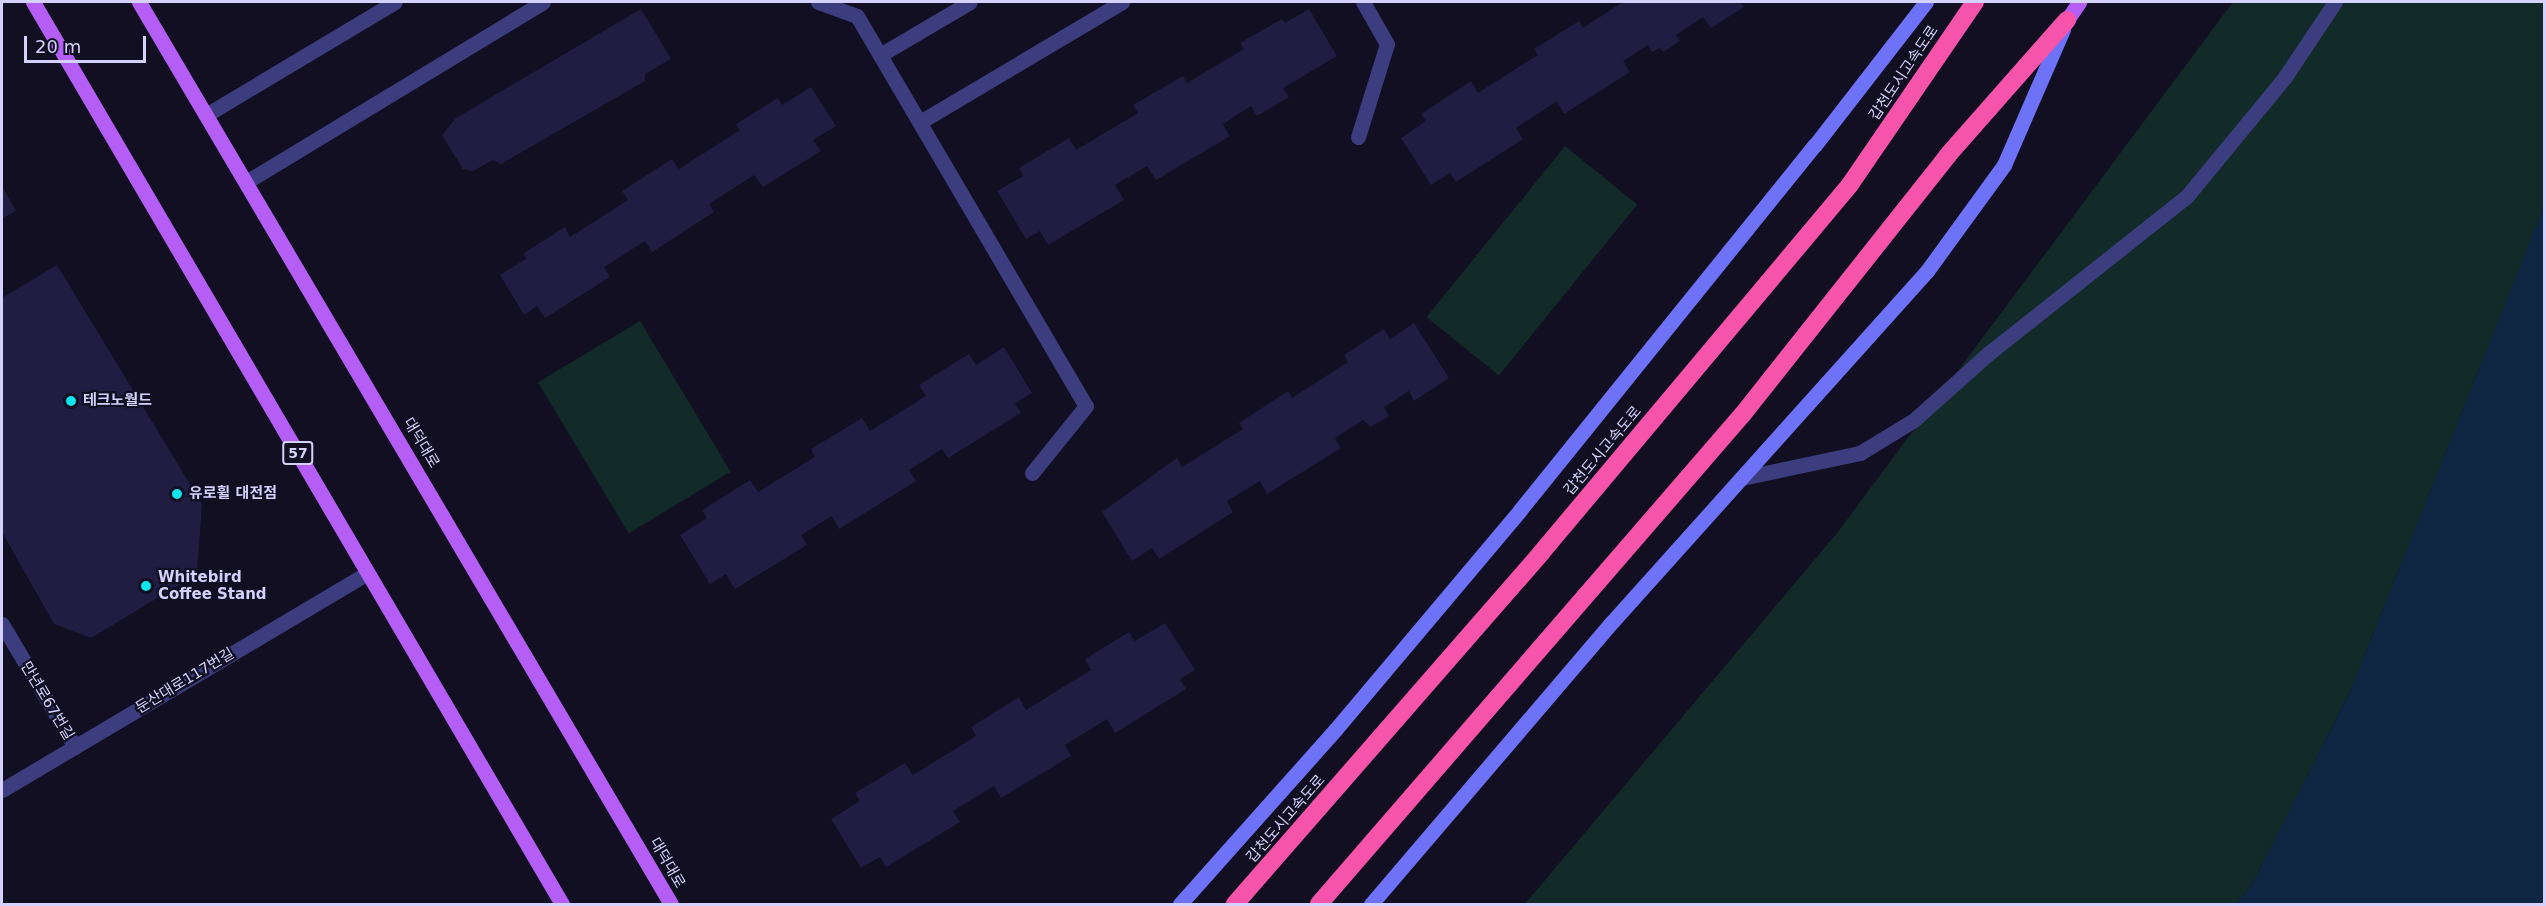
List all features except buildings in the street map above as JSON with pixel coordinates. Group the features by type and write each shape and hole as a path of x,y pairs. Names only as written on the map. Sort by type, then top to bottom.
{"highway":[{"name":"갑천도시고속도로","path":"1235,904 1541,553 1849,186 1975,2"},
{"path":"1319,904 1743,414 1948,154 2067,20"}],"main road":[{"name":"57","path":"33,2 562,904"},
{"name":"대덕대로","path":"140,2 671,904"},
{"path":"2067,20 2079,2"}],"street":[{"path":"206,115 395,2"},
{"path":"246,182 543,2"},
{"path":"818,2 857,16 1086,406 1032,472"},
{"path":"880,55 970,2"},
{"path":"920,122 1122,2"},
{"path":"1358,137 1387,44 1363,2"},
{"path":"1180,904 1335,730 1520,510 1815,145 1926,2"},
{"path":"1742,477 1860,453 1914,420 1989,353 2187,196 2285,77 2335,2"},
{"path":"1371,904 1612,622 1927,271 1997,175 2067,20"},
{"name":"둔산대로117번길","path":"2,790 368,573"},
{"name":"만년로67번길","path":"2,624 75,747"}],"green space":[{"path":"2233,2 2544,2 2544,206 2349,694 2252,884 2236,904 1525,904 1837,533"},
{"path":"1565,146 1637,205 1499,375 1427,317"},
{"path":"640,321 731,472 629,533 538,382"}],"water":[{"path":"2544,206 2544,904 2236,904 2252,884 2349,694"}],"place":[{"name":"테크노월드","path":"71,401"},
{"name":"유로휠 대전점","path":"177,494"},
{"name":"Whitebird Coffee Stand","path":"146,586"}]}
